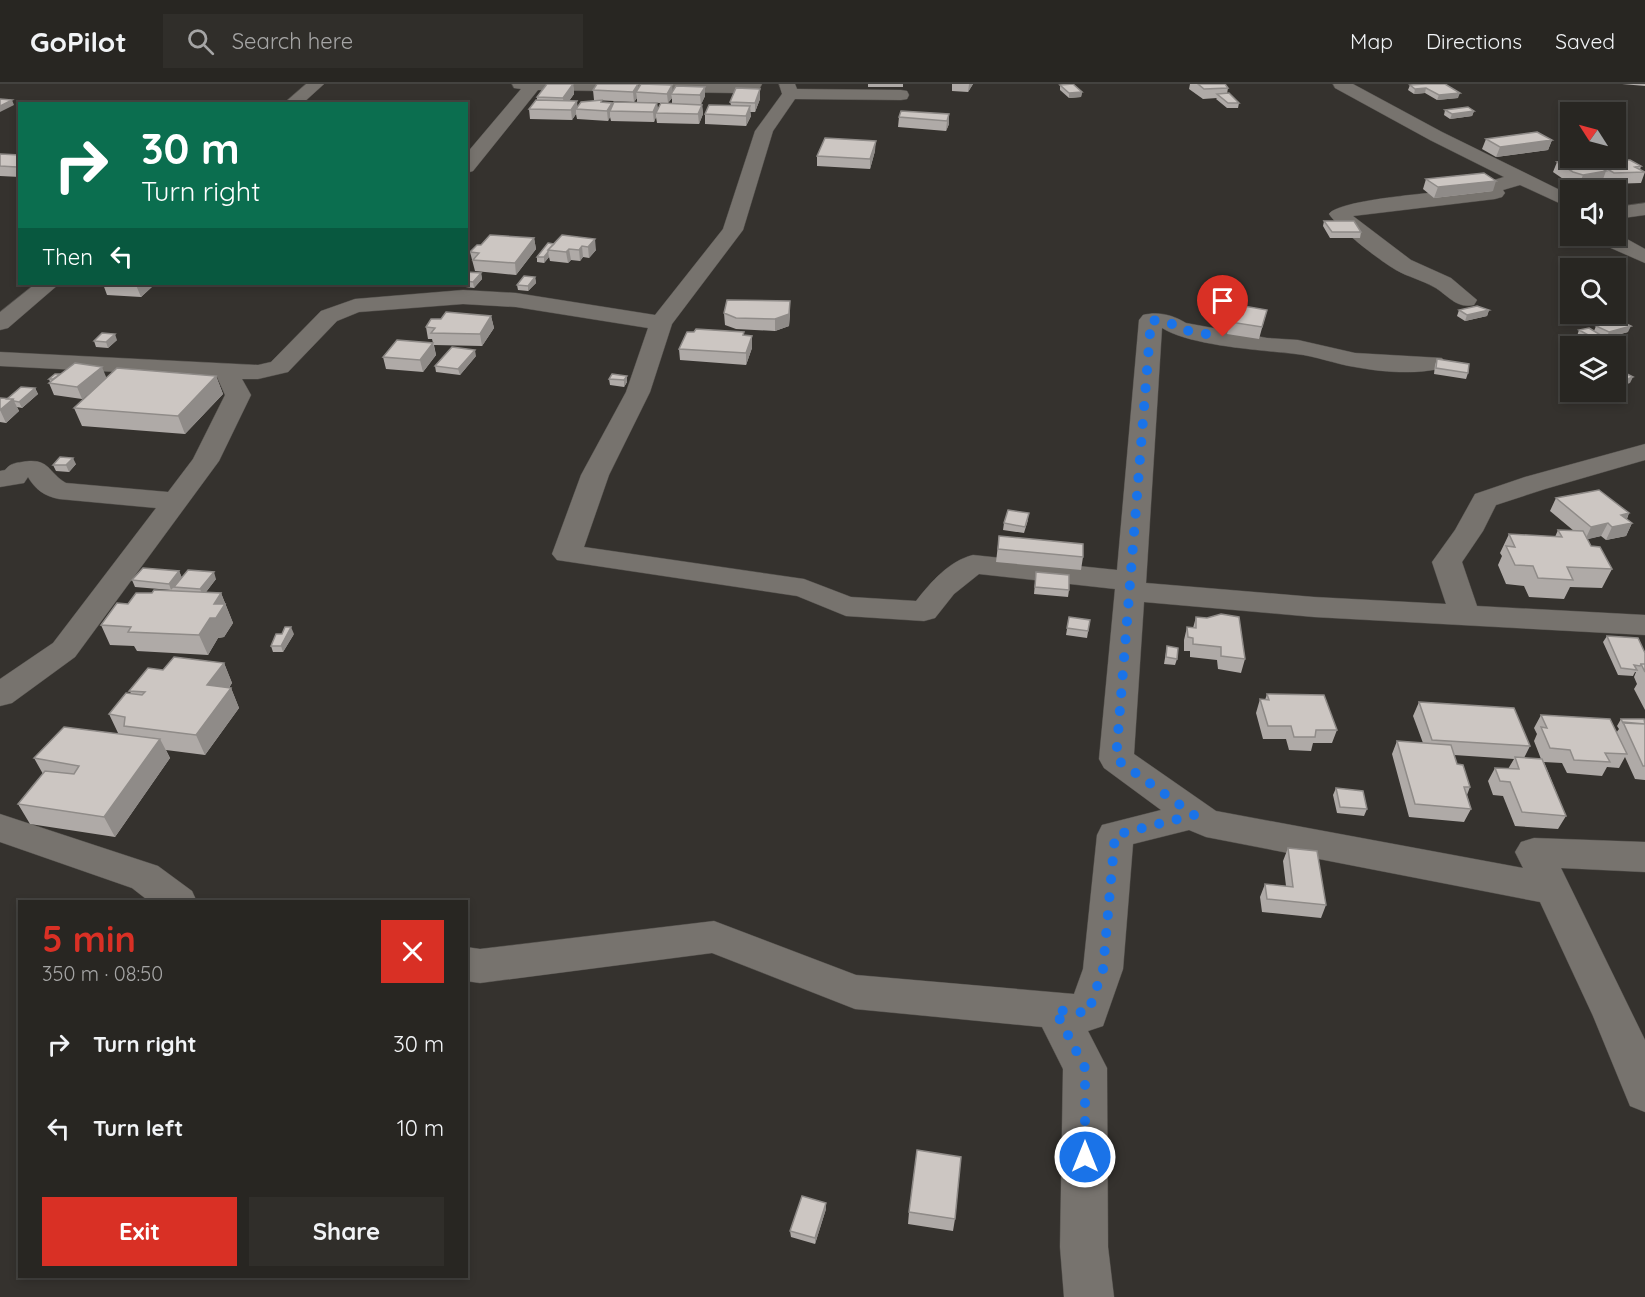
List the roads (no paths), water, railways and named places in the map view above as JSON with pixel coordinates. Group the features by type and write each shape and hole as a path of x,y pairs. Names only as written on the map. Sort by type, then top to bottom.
{"street":[{"path":"294,102 316,84"},
{"path":"468,164 527,85 725,88 754,84"},
{"path":"1341,84 1436,136 1560,197"},
{"path":"901,95 789,89 764,131 733,230 661,323 638,392 595,475 567,554 804,588 846,606 924,611 943,587 973,564 1314,608 1645,625"},
{"path":"1466,300 1443,283 1403,265 1339,214 1356,208 1495,193 1491,187 1522,178"},
{"path":"1626,212 1645,209"},
{"path":"1622,246 1645,257"},
{"path":"0,323 47,285"},
{"path":"0,359 258,372 279,367 329,316 347,285"},
{"path":"329,316 356,306 463,297 516,300 661,323"},
{"path":"1434,363 1397,364 1355,360 1298,347 1267,345 1179,329 1169,322 1151,320 1116,759 1206,823 1553,889"},
{"path":"0,695 64,650 206,461 238,395 226,370"},
{"path":"1465,615 1447,562 1469,531 1485,500 1535,483 1645,452"},
{"path":"0,479 14,477 20,470 34,468 45,477 44,482 59,491 177,501"},
{"path":"468,964 480,966 714,937 855,992 1088,1013 1103,969 1115,835 1194,815"},
{"path":"0,828 145,877 175,900"},
{"path":"1645,856 1534,852 1614,1016 1645,1092"},
{"path":"1055,1010 1085,1068 1084,1247 1089,1297"}]}
